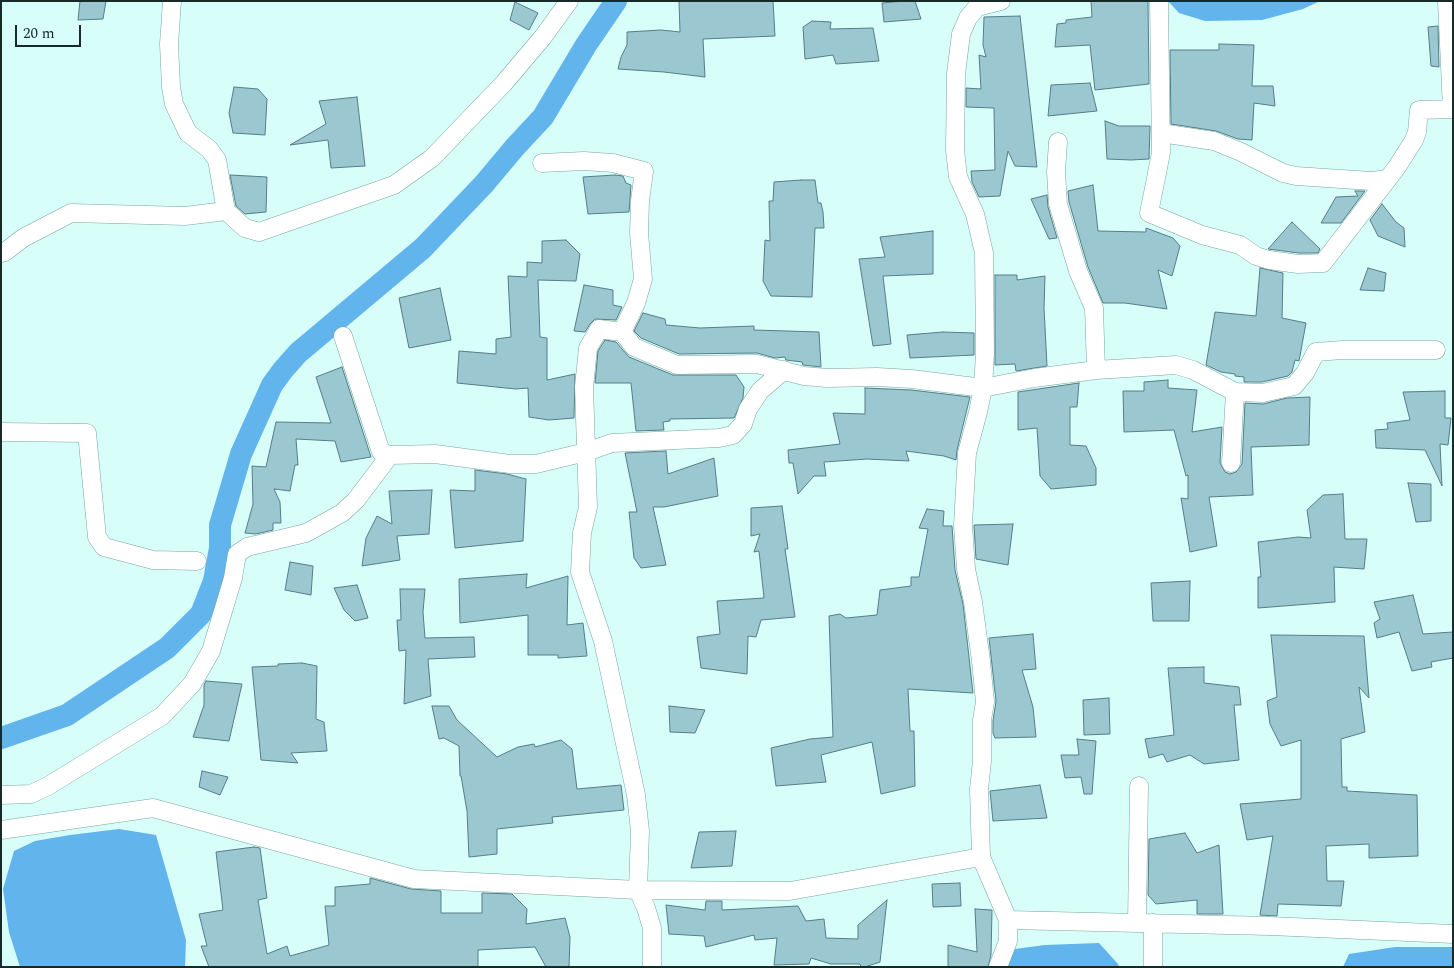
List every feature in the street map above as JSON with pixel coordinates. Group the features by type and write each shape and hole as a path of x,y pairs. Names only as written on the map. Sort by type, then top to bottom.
{"street":[{"path":"172,1 169,44 171,87 174,104 188,133 209,149 217,160 226,211 245,228 259,232 394,185 432,158 504,83 543,37 569,1"},
{"path":"998,967 1008,941 1008,920 981,857 979,789 984,702 980,653 966,569 963,525 967,453 983,388 985,353 984,253 975,214 958,177 955,150 956,74 960,34 968,18 977,7 1001,1"},
{"path":"1159,1 1161,153 1149,213 1202,235 1240,245 1256,256 1298,264 1324,263 1388,179 1414,140 1417,132 1419,110 1453,108 1447,1"},
{"path":"1161,133 1214,141 1242,152 1283,173 1296,176 1370,181 1388,179"},
{"path":"1058,142 1056,172 1058,204 1078,271 1094,308 1096,370"},
{"path":"542,163 584,161 614,163 644,171 640,201 639,232 643,279 636,303 622,332"},
{"path":"1,253 23,238 71,213 185,216 226,211"},
{"path":"652,967 652,928 638,890 640,831 636,796 603,641 580,572 582,533 588,507 584,386 588,348 600,330 622,332 634,347 677,365 756,364 804,376 912,379 983,388 1034,378 1096,370 1176,365 1193,370 1236,392 1263,393 1294,386 1305,373 1316,352 1342,350 1436,350"},
{"path":"343,336 380,452 390,455 435,454 510,464 536,464 586,452 612,443 719,438 733,435 743,424 748,408 760,391 784,370"},
{"path":"1231,463 1236,392"},
{"path":"1,432 87,434 97,537 104,547 153,560 197,561"},
{"path":"1,795 30,794 48,786 162,716 192,684 210,650 234,578 237,554 247,548 306,533 342,513 356,500 390,455"},
{"path":"1139,786 1145,923 1152,967"},
{"path":"1,830 153,808 414,879 638,890 790,891 981,857"},
{"path":"1008,920 1270,926 1453,934"}],"water":[{"path":"1168,1 1320,1 1303,9 1262,20 1205,21 1179,13"},
{"path":"119,829 156,835 186,940 185,967 20,967 9,932 3,889 14,851 35,841"},
{"path":"1099,943 1119,967 1006,967 1015,949 1045,945"},
{"path":"1395,947 1453,947 1453,967 1343,967 1349,954"}],"building":[{"path":"80,1 106,1 103,19 78,20"},
{"path":"679,1 773,1 775,36 703,39 705,77 618,69 627,45 627,32 661,30 680,32"},
{"path":"915,1 921,19 884,22 882,3"},
{"path":"1091,1 1148,1 1149,84 1095,90 1090,45 1055,47 1057,24 1066,23 1066,20 1092,17"},
{"path":"515,2 538,13 529,30 510,20"},
{"path":"1020,16 1037,167 1015,166 1008,151 1000,196 979,197 972,182 971,171 995,170 994,108 966,107 966,88 981,89 979,55 986,57 983,45 984,17"},
{"path":"812,21 831,22 830,29 873,28 879,61 836,64 833,55 805,59 803,27"},
{"path":"1438,26 1439,67 1431,66 1428,27"},
{"path":"1219,44 1254,45 1252,86 1273,86 1275,106 1254,103 1252,140 1238,139 1216,131 1171,124 1170,50 1219,50"},
{"path":"1090,83 1097,111 1048,116 1051,85"},
{"path":"234,87 258,89 267,99 265,135 233,133 229,113"},
{"path":"357,97 365,166 331,168 328,140 290,145 326,124 319,101"},
{"path":"1105,121 1119,126 1150,126 1149,159 1107,159"},
{"path":"230,175 267,177 266,212 245,214 236,206"},
{"path":"623,176 626,183 631,185 629,212 588,214 583,177"},
{"path":"815,180 818,203 821,203 823,212 824,228 815,228 812,297 771,296 763,281 765,240 770,241 769,201 773,201 774,182"},
{"path":"1093,185 1098,231 1146,232 1146,228 1173,238 1180,246 1172,276 1158,270 1167,309 1125,303 1103,303 1088,267 1069,202 1068,191"},
{"path":"1355,191 1365,191 1341,223 1321,223 1336,197 1358,196"},
{"path":"1047,195 1048,207 1057,238 1049,239 1031,199"},
{"path":"1382,204 1396,222 1404,228 1405,247 1378,236 1370,220"},
{"path":"1292,222 1320,249 1318,253 1299,253 1268,249"},
{"path":"933,231 933,274 883,276 891,344 873,346 859,259 885,257 880,237"},
{"path":"566,240 580,254 576,281 538,280 540,337 547,338 547,380 575,374 574,418 549,420 529,417 528,388 516,389 457,383 459,351 496,354 496,339 511,337 508,276 527,277 527,262 542,263 542,241"},
{"path":"1260,268 1283,273 1282,318 1306,323 1299,361 1295,360 1292,372 1288,376 1262,382 1244,382 1244,377 1221,372 1206,365 1215,312 1256,316"},
{"path":"1368,268 1386,273 1384,291 1360,290"},
{"path":"995,275 1017,275 1017,280 1045,276 1044,308 1047,366 1016,371 1015,364 995,365"},
{"path":"584,285 613,290 613,305 622,307 616,320 595,319 585,332 574,331"},
{"path":"440,288 451,340 409,348 399,298"},
{"path":"643,313 665,319 666,325 700,328 754,326 754,330 819,332 821,367 803,365 802,362 786,360 785,357 775,358 757,353 679,354 641,338 634,331"},
{"path":"943,332 974,333 974,355 910,358 907,335"},
{"path":"605,340 616,342 629,357 673,375 736,375 744,387 743,398 734,418 670,419 670,421 663,422 664,430 636,431 631,383 595,383 598,351"},
{"path":"342,367 371,457 341,462 335,441 296,439 298,465 295,465 290,491 274,489 280,502 281,523 273,523 273,530 256,534 245,533 253,504 252,466 266,467 276,422 331,423 316,377"},
{"path":"1168,380 1168,388 1197,390 1192,432 1222,427 1220,463 1225,472 1230,474 1236,472 1242,464 1245,403 1263,404 1287,398 1310,397 1309,445 1251,447 1253,495 1209,497 1217,546 1190,552 1181,498 1188,499 1188,475 1186,476 1174,430 1124,432 1123,391 1144,391 1144,382"},
{"path":"1079,383 1077,407 1070,407 1070,445 1086,446 1096,468 1096,485 1051,489 1040,476 1037,428 1018,430 1018,392"},
{"path":"865,388 911,390 970,397 956,460 944,456 906,451 909,461 867,459 824,462 826,476 814,476 798,494 793,463 789,463 788,450 840,444 833,413 865,414"},
{"path":"1445,391 1445,418 1451,418 1448,445 1440,444 1442,486 1425,450 1376,448 1375,430 1388,429 1387,423 1410,420 1403,392"},
{"path":"666,451 668,474 714,458 718,496 664,507 653,507 666,565 641,568 634,558 629,512 637,512 625,453"},
{"path":"475,470 507,474 526,479 523,541 455,548 450,490 475,491"},
{"path":"1408,483 1431,484 1431,521 1416,522"},
{"path":"432,490 429,534 397,536 400,560 362,566 366,538 377,516 392,524 389,491"},
{"path":"1343,494 1345,539 1367,539 1364,569 1334,567 1335,602 1258,608 1258,577 1261,577 1258,542 1298,537 1311,538 1307,510 1323,495"},
{"path":"782,506 788,549 785,549 795,617 761,620 756,637 748,636 747,674 701,668 697,637 720,634 717,601 764,598 759,551 754,552 760,534 751,536 751,508"},
{"path":"927,509 944,511 943,526 952,526 955,570 963,604 973,693 908,689 910,731 914,731 915,786 881,794 872,742 821,755 826,782 776,786 771,748 810,739 833,737 829,616 840,614 846,618 877,615 880,590 911,586 911,577 919,577 928,529 919,528"},
{"path":"1013,524 1008,565 976,559 974,525"},
{"path":"290,562 313,566 311,595 285,590"},
{"path":"527,574 526,588 568,576 567,625 583,623 587,656 558,658 558,655 528,655 528,615 460,623 459,579"},
{"path":"1190,581 1189,621 1153,621 1151,583"},
{"path":"357,585 368,618 355,621 344,610 334,588"},
{"path":"400,589 425,589 423,612 425,638 474,637 475,657 428,659 431,696 404,704 406,650 399,651 397,620 401,620"},
{"path":"1413,595 1423,634 1453,632 1453,658 1431,662 1432,667 1412,671 1399,632 1377,638 1374,623 1380,619 1374,602"},
{"path":"1033,634 1036,669 1022,670 1033,707 1036,737 995,738 993,721 996,701 989,638"},
{"path":"1271,635 1364,636 1369,698 1359,687 1365,732 1341,739 1342,787 1347,787 1347,791 1417,795 1418,856 1369,858 1369,844 1326,846 1327,881 1344,881 1341,906 1278,904 1277,916 1260,915 1273,836 1247,840 1240,804 1301,799 1301,740 1281,746 1270,724 1267,701 1277,697"},
{"path":"302,663 317,666 316,719 324,722 327,751 291,753 298,763 261,760 252,667"},
{"path":"1204,667 1204,683 1239,687 1241,705 1234,705 1239,760 1204,764 1190,755 1167,762 1163,754 1149,758 1145,739 1174,735 1168,668"},
{"path":"206,681 242,684 229,741 193,737 204,705 204,685"},
{"path":"1109,698 1110,734 1084,735 1083,700"},
{"path":"432,706 449,706 457,720 497,757 518,747 534,744 535,747 561,740 572,749 577,789 621,785 624,810 552,817 553,823 497,829 497,854 469,857 467,811 460,776 459,746 444,738 439,739"},
{"path":"669,706 705,710 695,733 670,732"},
{"path":"1077,739 1096,741 1092,794 1084,794 1081,777 1065,778 1061,755 1079,755"},
{"path":"202,771 228,777 220,795 199,787"},
{"path":"1040,785 1047,818 993,821 990,791"},
{"path":"736,831 732,866 691,868 699,832"},
{"path":"1185,833 1197,853 1219,845 1223,914 1197,914 1197,900 1156,904 1148,895 1149,839"},
{"path":"254,847 260,848 267,898 258,900 267,954 287,946 290,956 329,945 325,906 335,906 335,887 370,884 370,878 411,889 441,891 441,913 482,913 482,893 512,894 527,909 526,924 565,918 570,937 569,967 546,967 535,947 478,950 478,967 209,967 201,946 207,946 199,914 223,910 216,852"},
{"path":"960,883 961,906 933,907 932,884"},
{"path":"887,900 880,962 865,967 861,967 860,964 831,964 811,958 809,964 774,965 777,938 755,940 754,935 706,947 704,936 669,934 666,905 705,910 706,901 722,901 722,910 798,906 806,921 824,919 826,938 858,939 858,925"},
{"path":"975,909 992,910 991,955 988,967 948,967 948,945 977,952"}],"waterway":[{"path":"1,738 67,715 167,648 201,614 214,581 220,548 220,525 241,454 272,385 298,353 423,248 484,184 543,117 586,45 616,1"}]}
